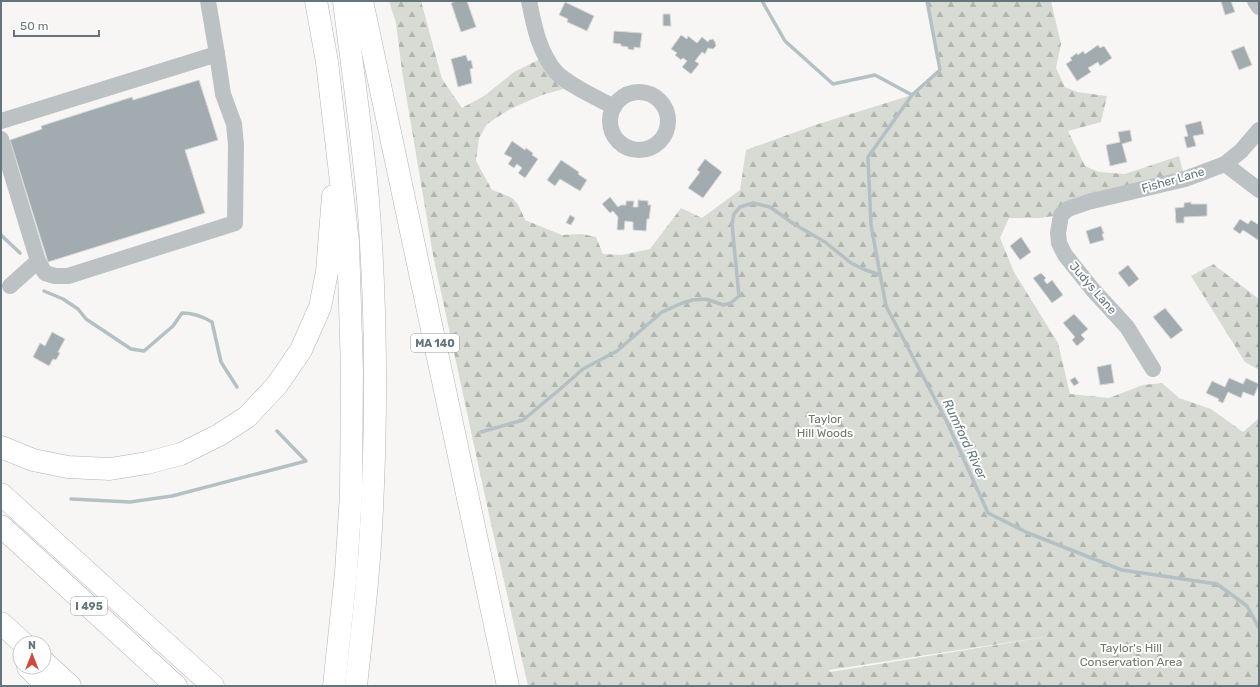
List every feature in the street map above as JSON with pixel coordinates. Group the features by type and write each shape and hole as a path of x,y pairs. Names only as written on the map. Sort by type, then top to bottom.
{"highway":[{"path":"316,1 332,107 348,242 352,370 350,494 346,573 334,686"},
{"path":"344,1 360,121 368,201 373,300 375,389 370,546 356,686"},
{"name":"MA 140","path":"362,1 508,686"},
{"path":"1,447 33,460 68,467 110,469 147,463 181,454 219,435 247,416 277,385 301,350 320,307 327,272 333,201 332,107"},
{"path":"1,494 213,686"},
{"name":"I 495","path":"1,526 176,686"},
{"path":"1,623 14,635"},
{"path":"1,640 12,651"},
{"path":"52,669 70,686"},
{"path":"36,675 47,686"}],"street":[{"path":"1,139 38,261 45,273 55,276 68,276 235,223 235,131 234,124 223,94 208,1"},
{"path":"529,1 540,45 557,73 574,86 614,107"},
{"path":"1255,1 1259,7"},
{"path":"1,121 217,54"},
{"name":"Fisher Lane","path":"1074,207 1088,202 1185,179 1226,164 1241,151 1259,130"},
{"path":"1226,164 1259,190"},
{"name":"Judys Lane","path":"1074,207 1068,209 1061,215 1058,233 1059,243 1065,255 1093,290 1126,327 1153,369"},
{"path":"10,286 38,261"}],"green space":[{"name":"Taylor Hill Woods","path":"389,1 421,1 442,79 462,108 484,96 514,72 546,56 574,86 542,95 510,109 487,124 479,138 476,161 492,190 506,195 514,200 525,220 562,235 582,234 596,237 603,254 622,255 650,249 681,208 702,218 740,190 746,150 815,125 912,95 940,70 927,1 1051,1 1061,44 1056,68 1065,87 1077,92 1107,96 1101,122 1068,131 1085,166 1099,172 1125,174 1179,156 1185,179 1061,215 1040,218 1009,218 1000,238 1014,272 1058,343 1070,394 1109,398 1143,385 1162,383 1179,398 1211,409 1243,432 1259,418 1259,686 528,686 491,524 433,255 402,71 396,23","holes":["1051,636 830,672 829,670"]},
{"path":"1213,264 1259,299 1259,370 1245,362 1191,276"}],"building":[{"path":"456,1 467,1 476,27 461,32 451,3"},
{"path":"1221,1 1231,1 1235,12 1225,15"},
{"path":"565,2 594,16 587,31 567,22 568,19 559,15"},
{"path":"663,14 670,14 671,26 663,26"},
{"path":"614,31 642,33 640,48 634,47 634,50 628,49 628,47 621,46 621,44 613,43"},
{"path":"681,35 687,39 688,36 697,43 702,37 708,42 709,40 713,39 715,42 716,46 713,49 708,48 705,54 702,52 695,61 699,64 691,74 682,67 687,61 683,58 681,60 675,55 677,53 671,49"},
{"path":"1098,45 1100,48 1104,46 1112,58 1100,66 1098,62 1088,68 1091,72 1077,81 1066,64 1072,60 1070,58 1077,53 1078,55 1083,51 1085,54"},
{"path":"1244,46 1252,65 1239,70 1231,51"},
{"path":"466,55 468,61 471,60 473,68 470,69 472,83 458,87 451,59"},
{"path":"199,80 218,140 185,150 205,213 48,262 10,140 42,129 41,126 132,97 133,100"},
{"path":"1201,121 1204,134 1193,136 1196,146 1187,148 1184,137 1188,136 1185,125"},
{"path":"1130,130 1132,141 1122,144 1127,162 1110,166 1106,145 1120,142 1118,132"},
{"path":"512,141 525,150 526,148 538,159 525,178 518,173 522,168 517,164 514,168 508,164 512,158 504,154"},
{"path":"705,159 722,172 703,198 688,188 700,172 697,170"},
{"path":"561,160 579,172 578,174 587,180 580,191 560,179 555,186 547,180"},
{"path":"610,197 618,207 621,205 626,205 626,201 634,201 633,207 638,207 638,200 648,201 648,205 651,205 649,219 647,219 646,231 633,230 633,222 625,221 624,230 617,230 618,217 613,211 610,213 602,204"},
{"path":"1191,202 1191,204 1207,204 1207,216 1184,217 1184,223 1176,223 1175,208 1184,207 1184,203"},
{"path":"570,215 575,218 571,225 566,223"},
{"path":"1240,219 1248,224 1251,220 1259,225 1258,240 1243,230 1240,234 1233,229"},
{"path":"1101,226 1104,234 1102,234 1104,240 1090,244 1086,231"},
{"path":"1021,237 1031,252 1020,260 1010,246"},
{"path":"1128,265 1139,279 1129,287 1118,273"},
{"path":"1041,273 1046,278 1044,280 1047,284 1052,280 1063,295 1052,303 1033,278"},
{"path":"1165,308 1183,330 1171,339 1153,317"},
{"path":"1074,314 1088,329 1081,335 1085,339 1077,346 1072,340 1075,337 1063,323"},
{"path":"52,332 65,339 58,352 60,353 56,360 53,359 49,366 33,357 40,343 45,346"},
{"path":"1111,364 1114,383 1100,385 1097,367"},
{"path":"1075,377 1079,383 1074,386 1070,380"},
{"path":"1229,378 1243,384 1246,378 1259,384 1254,396 1243,392 1241,398 1228,392 1223,403 1218,401 1219,399 1206,393 1212,381 1225,387"}],"waterway":[{"name":"Rumford River","path":"762,1 785,41 833,84 875,75 912,95"},
{"name":"Rumford River","path":"927,1 940,70 912,95 868,157 871,225 886,306 946,420 988,513 1028,533 1122,570 1217,584 1247,606 1259,628"},
{"path":"481,432 523,420 583,369 617,351 662,312 692,300 706,299 723,305 731,303 739,296 732,224 734,214 740,207 753,203 770,207 794,224 825,242 851,263 880,275"},
{"path":"1,235 20,253"},
{"path":"44,291 63,299 78,309 86,319 131,349 144,351 173,326 182,313 194,314 205,318 212,322 221,362 237,387"},
{"path":"71,499 130,502 172,496 306,461 277,431"}],"park label":[{"name":"Taylor's Hill Conservation Area","path":"1131,655"}]}
